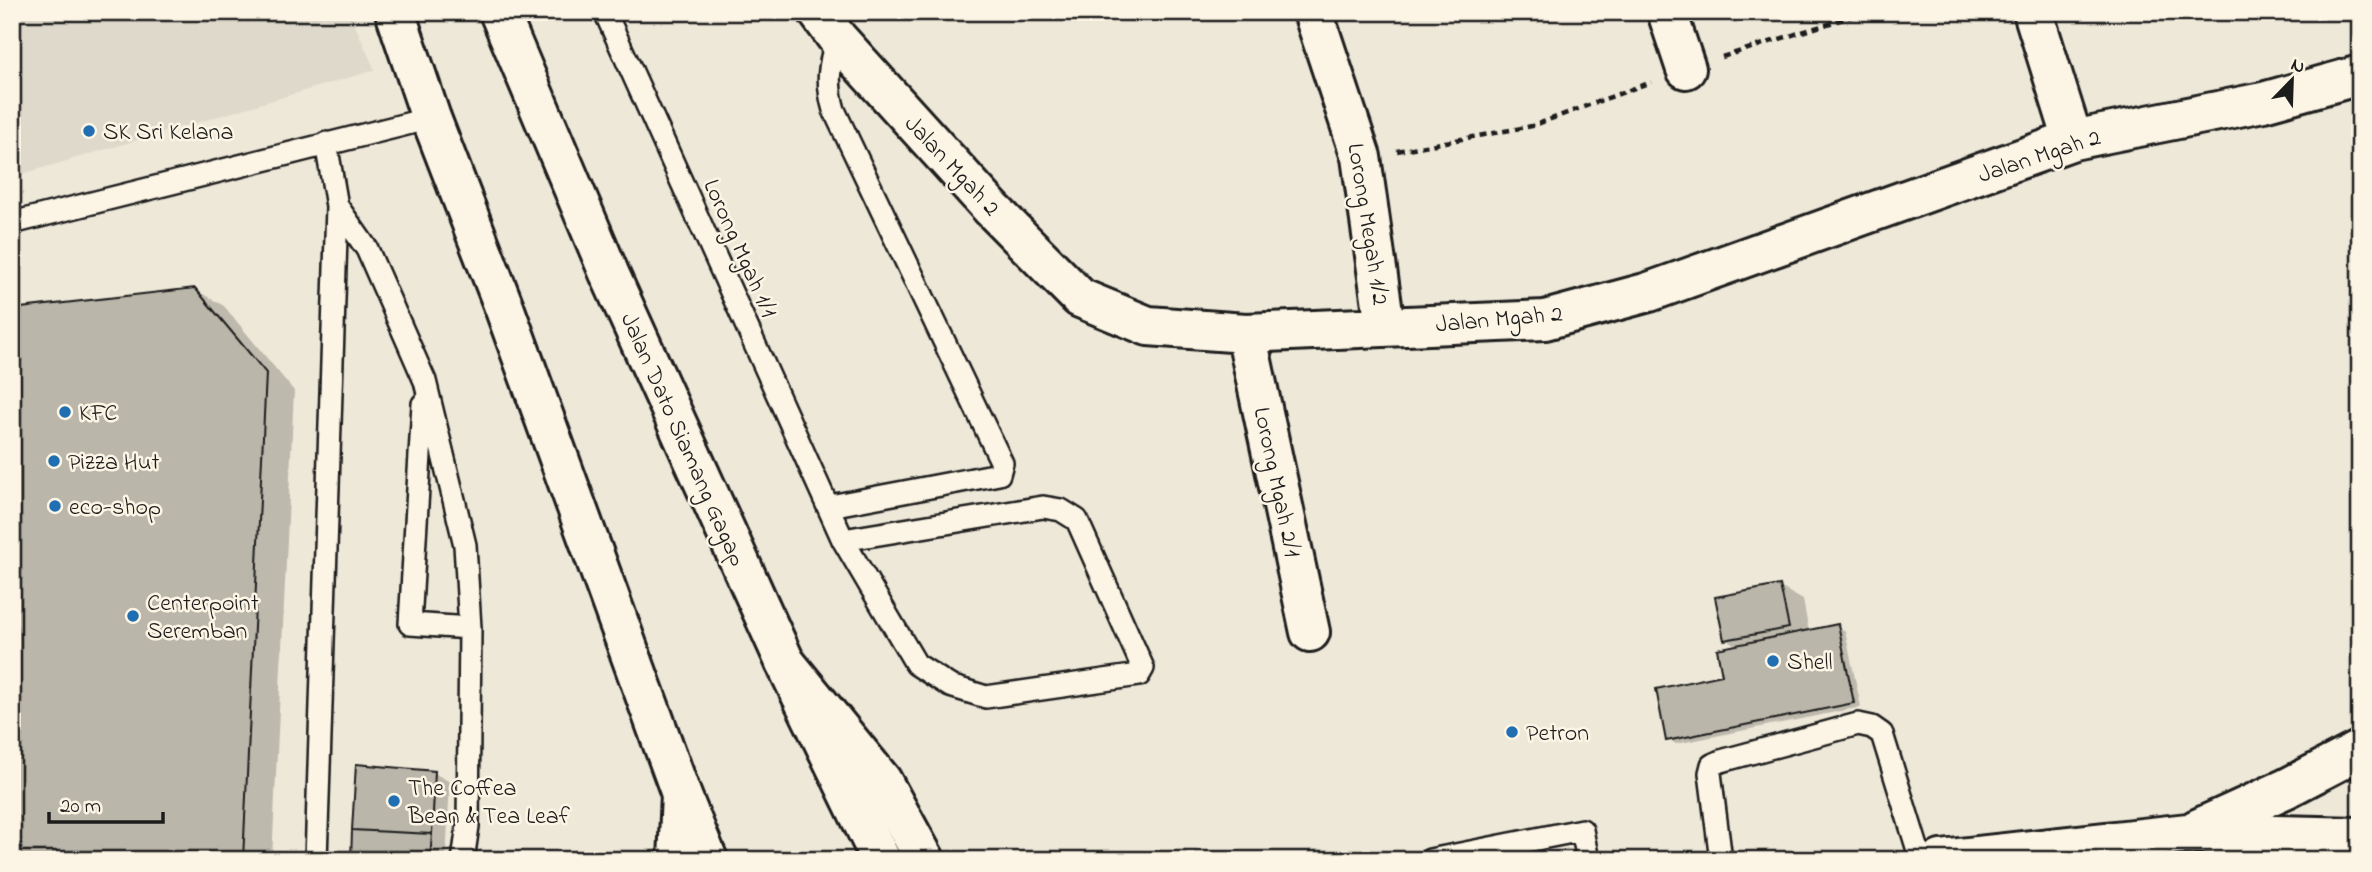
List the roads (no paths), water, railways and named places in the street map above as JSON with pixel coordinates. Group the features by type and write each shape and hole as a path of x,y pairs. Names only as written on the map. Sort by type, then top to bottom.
{"main road":[{"path":"395,12 431,118 504,307 681,794 708,860"},
{"path":"1667,12 1686,69"},
{"path":"2033,12 2073,140"},
{"name":"Jalan Dato Siamang Gagap","path":"507,16 609,273 785,663 881,860"},
{"name":"Jalan Mgah 2","path":"828,25 992,209 1080,298 1148,326 1246,333 1545,320 1649,292 2073,140 2263,102 2360,75"},
{"name":"Lorong Megah 1/2","path":"1318,27 1362,157 1385,326"},
{"name":"Lorong Mgah 2/1","path":"1246,333 1310,632"},
{"path":"785,663 882,780 925,860"},
{"path":"2189,833 2287,788 2360,750"},
{"path":"678,860 681,794"},
{"path":"1941,860 2189,833 2360,836"}],"lane":[{"name":"Lorong Mgah 1/1","path":"605,12 844,540 915,664 950,686 986,698 1139,676 1143,668 1077,520 1061,510 1043,508 844,540"},
{"path":"828,25 829,92 834,110 1002,463 999,474 830,506"},
{"path":"12,223 431,118"},
{"path":"316,860 337,206 326,143"},
{"path":"337,206 367,249 425,381 465,545 470,628 468,826 463,860"},
{"path":"425,381 410,624 470,628"},
{"path":"1721,860 1710,773 1712,765 1858,724 1872,727 1882,734 1921,860"},
{"path":"1430,860 1581,830 1588,860"}],"place":[{"name":"SK Sri Kelana","path":"89,131"},
{"name":"KFC","path":"65,412"},
{"name":"Pizza Hut","path":"54,461"},
{"name":"eco-shop","path":"55,506"},
{"name":"Centerpoint Seremban","path":"133,616"},
{"name":"Shell","path":"1773,661"},
{"name":"Petron","path":"1512,732"},
{"name":"The Coffea Bean & Tea Leaf","path":"394,801"}]}
